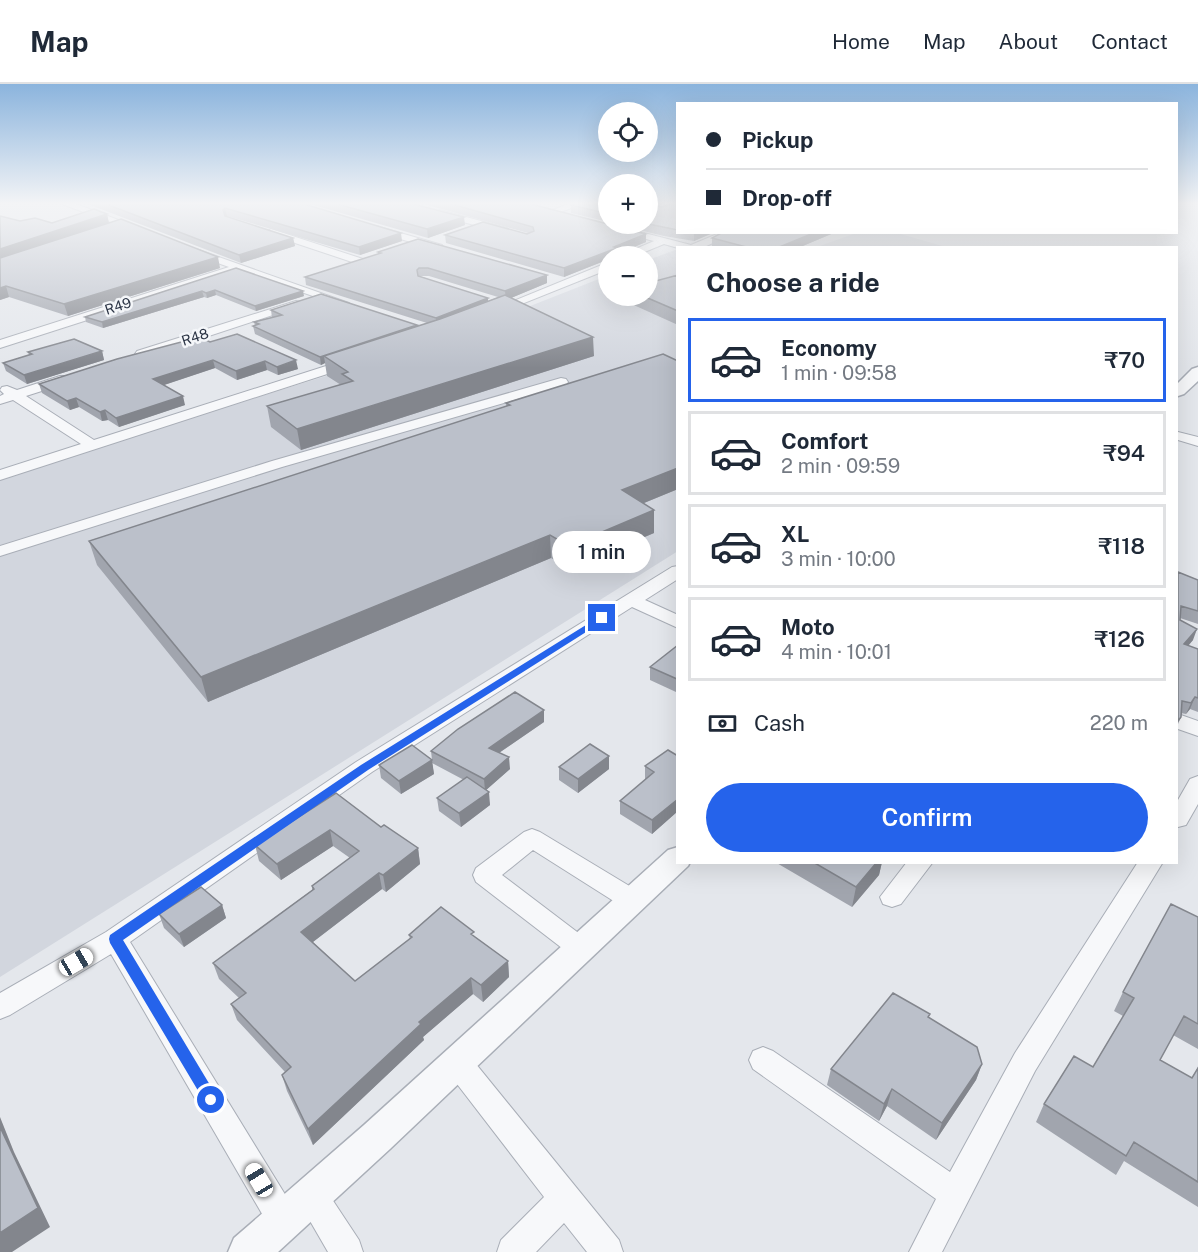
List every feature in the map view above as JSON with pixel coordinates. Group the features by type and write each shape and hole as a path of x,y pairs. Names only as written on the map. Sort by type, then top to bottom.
{"street":[{"path":"213,259 353,306"},
{"path":"339,268 362,259"},
{"name":"R49","path":"0,344 237,268"},
{"path":"488,314 598,270"},
{"path":"546,277 567,283"},
{"path":"288,285 308,278"},
{"name":"R48","path":"124,360 321,296"},
{"path":"487,300 507,306"},
{"path":"222,328 242,337"},
{"path":"0,475 364,358"},
{"path":"302,363 322,372"},
{"path":"1178,391 1198,372"},
{"path":"0,400 80,374"},
{"path":"0,551 277,464 561,382"},
{"path":"0,386 94,446"},
{"path":"1178,436 1198,442"},
{"path":"0,1007 115,939 364,767 676,572"},
{"path":"631,600 676,621"},
{"path":"1178,721 1198,729"},
{"path":"1178,819 1198,784"},
{"path":"580,948 485,875 532,838 632,900"},
{"path":"248,1252 676,860"},
{"path":"892,897 919,864"},
{"path":"925,1252 1025,1062 1150,864"},
{"path":"115,939 283,1220"},
{"path":"764,1060 955,1194"},
{"path":"457,1062 607,1252"},
{"path":"311,1195 347,1252"},
{"path":"513,1252 565,1199"}],"shaded area":[{"path":"658,259 676,259 676,552 0,977 0,477 449,338 598,279 598,306 658,306"}],"building":[{"path":"0,259 213,259 64,304 6,286 0,288"},
{"path":"364,259 488,259 547,275 505,291 428,268 419,268 418,276 488,298 436,318 305,277"},
{"path":"530,259 589,259 564,268"},
{"path":"236,268 303,291 255,306 215,290 206,293 202,291 102,322 85,317"},
{"path":"676,276 676,310 658,302 658,280"},
{"path":"321,294 417,325 320,357 253,326 259,324 254,322 282,315 271,310"},
{"path":"505,295 593,337 297,429 267,406 353,381 342,374 348,372 324,356 440,319"},
{"path":"237,334 296,360 277,367 265,361 236,371 213,360 153,379 183,396 116,418 105,410 100,412 76,398 67,401 39,384 117,359 200,337 210,342"},
{"path":"74,339 102,351 24,375 3,363 32,354 28,352"},
{"path":"663,354 676,360 676,469 622,490 654,510 569,546 550,535 201,677 89,541 510,405 506,403"},
{"path":"1178,572 1198,580 1198,611 1181,606 1180,620 1197,629 1184,644 1198,649 1198,698 1195,697 1191,703 1182,701 1181,717 1178,721"},
{"path":"676,647 676,679 650,667"},
{"path":"515,692 544,710 489,748 509,757 484,779 431,751 458,729"},
{"path":"590,744 609,756 578,779 559,767"},
{"path":"412,745 432,760 399,781 379,765"},
{"path":"668,750 676,755 676,801 652,820 620,801 654,772 645,766"},
{"path":"467,777 489,792 459,813 437,798"},
{"path":"336,793 381,827 384,825 418,848 383,875 379,873 301,932 355,981 412,937 409,935 441,907 474,932 471,934 508,961 481,985 471,978 419,1022 421,1024 308,1129 282,1075 291,1067 231,1004 246,993 213,963 314,889 312,886 359,851 330,830 277,864 255,845"},
{"path":"816,864 875,864 856,887"},
{"path":"201,887 222,905 179,934 159,914"},
{"path":"1171,904 1198,917 1198,1024 1184,1016 1160,1060 1192,1078 1198,1068 1198,1182 1134,1142 1126,1156 1044,1104 1074,1056 1093,1067 1134,998 1123,992"},
{"path":"893,993 930,1014 928,1017 977,1047 982,1064 942,1123 892,1089 884,1104 831,1069"},
{"path":"0,1127 38,1208 0,1233"}],"route":[{"path":"211,1100 115,939 364,767 602,618"}]}
